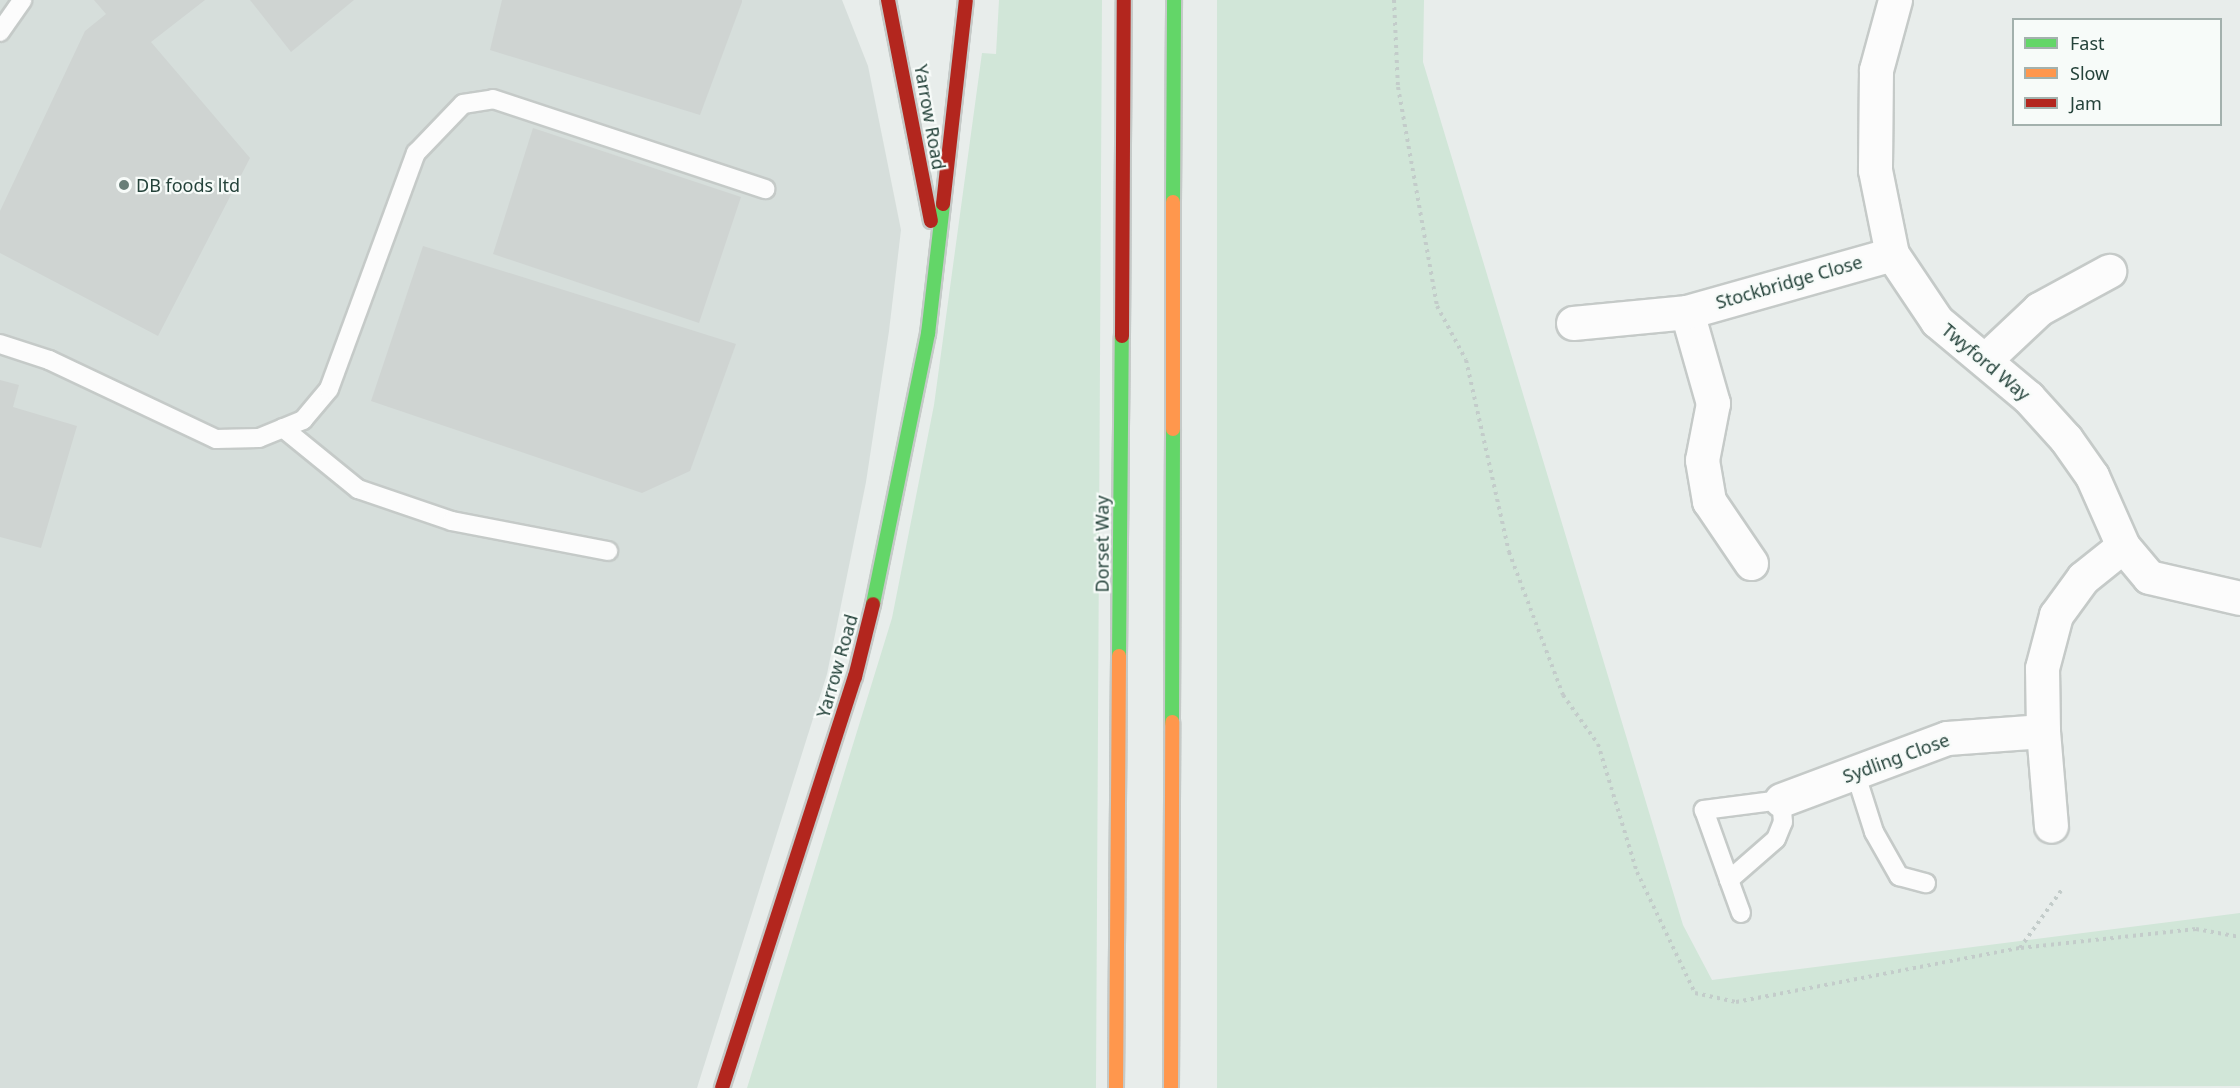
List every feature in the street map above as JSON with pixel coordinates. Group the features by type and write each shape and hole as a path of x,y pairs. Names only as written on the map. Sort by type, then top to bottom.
{"main road":[{"name":"Yarrow Road","path":"888,0 935,241"},
{"name":"Yarrow Road","path":"722,1088 855,677 928,334 935,241 966,0"},
{"name":"Dorset Way","path":"1116,1088 1124,0"},
{"path":"1171,1088 1174,0"}],"street":[{"name":"Twyford Way","path":"1895,0 1876,70 1875,170 1892,254 1937,321 1986,359 2066,439 2092,476 2123,546 2149,577 2240,598"},
{"name":"Stockbridge Close","path":"1573,323 1687,312 1892,254"},
{"path":"1986,359 2039,309 2109,271"},
{"path":"1687,312 1713,403 1702,460 1709,501 1751,564"},
{"path":"2051,826 2043,731 2042,668 2056,615 2083,578 2123,546"},
{"name":"Sydling Close","path":"1781,800 1947,738 2043,731"}],"lane":[{"path":"0,32 22,0"},
{"path":"0,344 49,360 216,439 259,438 303,420 329,389 416,153 463,104 493,99 765,189"},
{"path":"283,428 358,489 452,521 608,551"},
{"path":"1855,772 1874,832 1899,876 1926,883"},
{"path":"1729,880 1776,839 1783,822 1781,800 1704,810 1729,880 1741,913"}],"path":[{"path":"1394,0 1398,87 1437,306 1466,360 1509,552 1563,695 1598,744 1637,872 1695,993 1736,1002 2020,948 2196,929 2240,937"},
{"path":"2020,948 2063,888"}],"shaded area":[{"path":"0,0 842,0 868,66 901,230 889,331 866,482 827,674 697,1088 0,1088"}],"green space":[{"path":"999,0 1102,0 1096,1088 747,1088 892,618 934,405 982,53 996,54"},
{"path":"1217,0 1424,0 1423,62 1683,925 1712,980 2240,913 2240,1086 1217,1088"}],"building":[{"name":"DB foods ltd","path":"94,0 205,0 151,42 250,158 158,336 0,253 0,211 85,31 106,14"},
{"path":"250,0 354,0 291,52"},
{"path":"502,0 742,0 742,2 700,115 490,50"},
{"path":"533,128 741,197 699,323 493,254"},
{"path":"423,246 736,344 690,471 642,493 371,401"},
{"path":"0,380 19,385 13,407 77,426 41,548 0,537"}],"traffic: fast":[{"path":"1173,202 1174,0"},
{"path":"873,604 928,334 943,204"},
{"path":"1119,656 1122,336"},
{"path":"1172,722 1173,429"}],"traffic: slow":[{"path":"1173,202 1173,429"},
{"path":"1116,1088 1119,656"},
{"path":"1171,1088 1172,722"}],"traffic: jam":[{"path":"888,0 931,221"},
{"path":"943,204 966,0"},
{"path":"1122,336 1124,0"},
{"path":"722,1088 855,677 873,604"}],"place":[{"name":"DB foods ltd","path":"124,185"}]}
